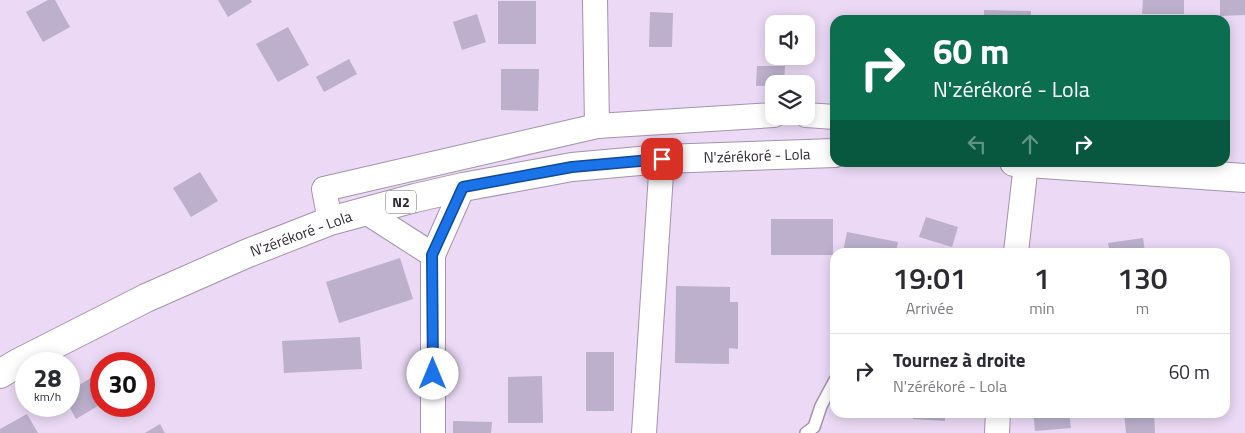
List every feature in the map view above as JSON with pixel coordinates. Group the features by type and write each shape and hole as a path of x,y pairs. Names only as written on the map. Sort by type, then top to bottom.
{"highway":[{"name":"N'zérékoré - Lola","path":"0,374 146,298 248,253 330,221 463,187 572,167 662,159 830,153"},
{"path":"1080,167 1245,178"}],"street":[{"path":"595,0 597,126"},
{"path":"815,115 830,116"},
{"path":"330,221 324,189 597,126 765,116"},
{"path":"644,433 662,159"},
{"path":"1016,248 1020,167"},
{"path":"433,433 432,255 463,187"},
{"path":"366,212 432,255"},
{"path":"997,433 998,418"}],"lane":[{"path":"806,433 814,427 821,406 830,389"}],"building":[{"path":"48,0 55,0 70,27 43,42 26,12"},
{"path":"218,0 251,0 252,2 228,17"},
{"path":"1143,0 1184,0 1184,14 1142,14"},
{"path":"1220,0 1245,0 1245,15 1220,15"},
{"path":"498,1 536,1 536,44 498,44"},
{"path":"984,10 1031,11 1031,15 984,15"},
{"path":"650,12 673,13 672,47 649,47"},
{"path":"477,14 486,42 462,50 453,22"},
{"path":"288,27 309,65 278,82 256,44"},
{"path":"349,59 357,74 324,92 316,77"},
{"path":"757,66 785,66 784,75 765,75 765,86 756,86"},
{"path":"501,69 539,69 538,111 501,110"},
{"path":"200,172 218,201 191,217 173,188"},
{"path":"926,217 958,227 952,247 919,237"},
{"path":"771,219 833,219 833,248 830,248 830,255 771,255"},
{"path":"847,232 898,242 897,248 844,248"},
{"path":"1143,238 1144,248 1109,248 1108,243"},
{"path":"400,258 413,299 339,323 326,282"},
{"path":"676,286 730,287 730,302 738,302 738,349 729,348 729,364 675,363"},
{"path":"360,337 362,369 284,373 282,341"},
{"path":"586,352 614,352 614,411 586,411"},
{"path":"542,376 543,423 508,423 508,377"},
{"path":"90,379 90,411 80,417 80,384"},
{"path":"22,417 29,417 38,433 0,433 0,429"},
{"path":"945,418 945,421 913,419"},
{"path":"1034,418 1070,418 1071,428 1035,431"},
{"path":"1125,418 1154,418 1155,433 1126,433"},
{"path":"453,421 492,422 491,433 453,433"},
{"path":"160,424 165,433 145,433"}],"route":[{"path":"433,374 432,255 463,187 572,167 662,159"}]}
